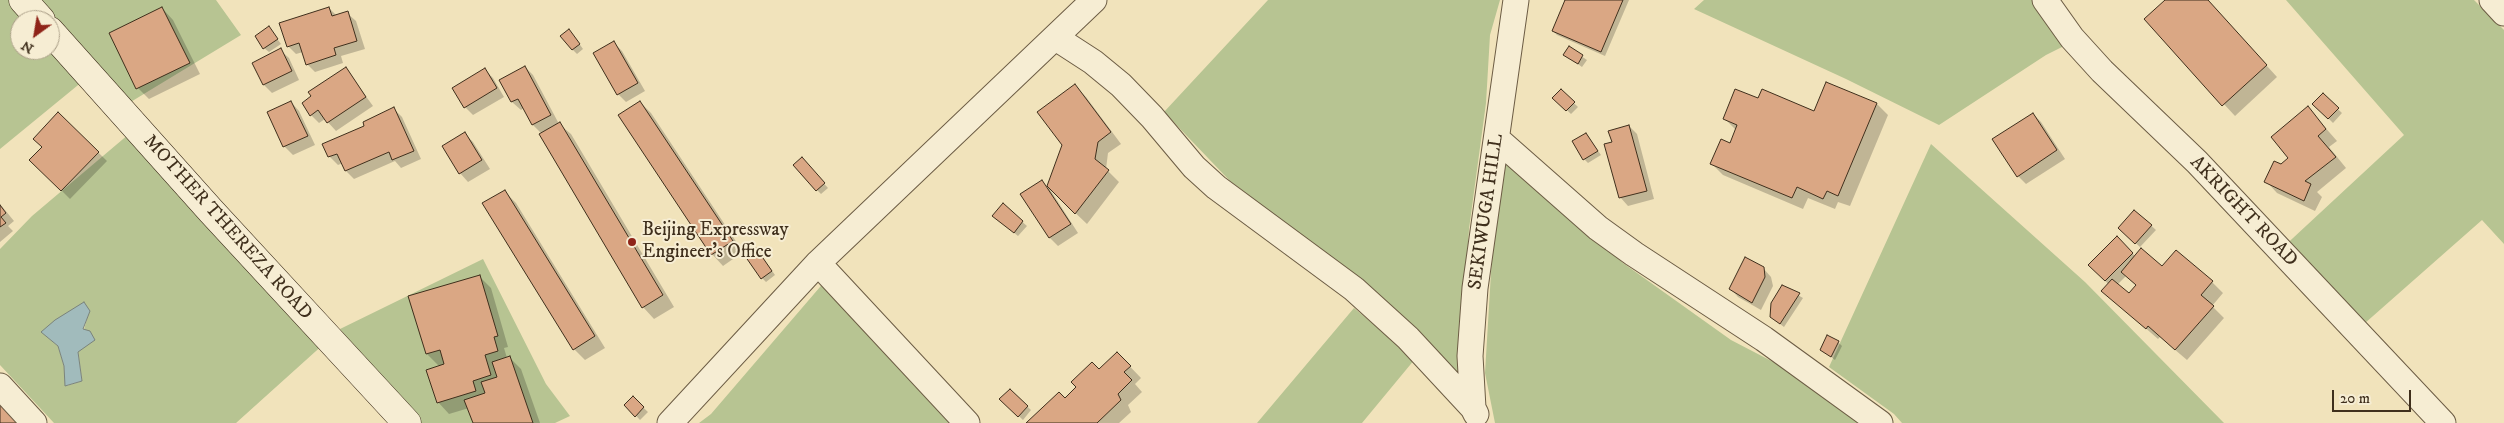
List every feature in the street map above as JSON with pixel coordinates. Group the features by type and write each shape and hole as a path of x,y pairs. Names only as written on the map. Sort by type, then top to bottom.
{"street":[{"path":"23,0 32,10"},
{"path":"670,423 818,262 1094,0"},
{"name":"SEKIWUGA HILL","path":"1476,416 1470,356 1475,288 1516,0"},
{"name":"AKRIGHT ROAD","path":"2044,0 2072,38 2102,71 2197,162 2443,423"},
{"path":"2492,0 2504,13"},
{"path":"1056,38 1093,62 1121,85 1152,117 1194,167 1216,188 1354,289 1408,338 1476,416"},
{"name":"MOTHER THEREZA ROAD","path":"60,41 211,211 407,423"},
{"path":"1497,139 1598,228 1634,254 1764,338 1880,423"},
{"path":"818,262 967,423"},
{"path":"0,386 34,423"}],"green space":[{"path":"0,0 12,0 20,10 10,10 10,60 60,59 83,81 0,149"},
{"path":"39,0 216,0 241,35 129,103 60,24 60,10 48,10"},
{"path":"1268,0 1500,0 1490,35 1486,103 1469,229 1459,380 1300,234 1230,181 1164,112"},
{"path":"1704,0 2033,0 2064,46 2046,55 1939,125 1846,79 1694,9"},
{"path":"2286,0 2474,0 2504,30 2504,244 2482,220 2356,331 2279,251 2404,135"},
{"path":"129,134 326,342 236,423 54,423 0,365 0,249 32,216","holes":["89,311 78,352 82,381 66,386 64,366 58,346 42,332"]},
{"path":"1931,144 2085,282 2224,423 1902,423 1894,414 1829,367"},
{"path":"1510,160 1524,170 1623,263 1731,340 1804,378 1871,423 1495,423 1485,373 1497,172"},
{"path":"483,259 546,384 570,416 555,423 419,423 340,329"},
{"path":"826,280 951,423 699,423 711,414"},
{"path":"1354,308 1415,359 1362,423 1257,423"}],"water":[{"path":"84,302 90,311 83,329 90,331 95,340 78,352 82,381 65,386 64,366 58,346 41,332 55,320"}],"building":[{"path":"1565,0 1623,0 1601,52 1552,31"},
{"path":"2165,0 2208,0 2267,65 2222,106 2144,19"},
{"path":"162,7 190,63 136,89 109,33"},
{"path":"329,7 332,16 348,11 357,41 334,48 336,55 306,65 299,43 287,47 279,23"},
{"path":"269,26 278,39 263,49 255,36"},
{"path":"569,29 580,44 572,50 560,36"},
{"path":"614,41 638,83 617,95 593,53"},
{"path":"1569,46 1583,55 1578,64 1563,55"},
{"path":"281,48 292,71 263,85 252,63"},
{"path":"525,66 551,115 532,125 518,99 511,102 499,80"},
{"path":"346,67 366,97 327,123 318,110 310,116 302,103 311,96 308,92"},
{"path":"485,68 497,88 464,108 452,88"},
{"path":"1826,82 1877,103 1838,196 1827,191 1823,199 1797,187 1792,198 1710,164 1721,139 1730,143 1737,125 1723,119 1735,89 1758,98 1762,89 1814,111"},
{"path":"1075,84 1111,132 1098,142 1095,159 1109,170 1075,214 1047,186 1062,145 1037,112"},
{"path":"1561,89 1575,102 1566,111 1552,98"},
{"path":"2323,93 2339,108 2328,119 2312,104"},
{"path":"291,101 308,136 283,147 267,112"},
{"path":"640,101 733,241 711,255 618,115"},
{"path":"2308,106 2326,129 2318,136 2336,157 2305,181 2311,184 2304,201 2264,182 2274,161 2281,164 2288,158 2271,137"},
{"path":"394,107 414,151 392,160 389,152 345,171 337,154 328,157 322,144 364,126 363,122"},
{"path":"58,112 99,152 61,191 29,160 42,147 33,139"},
{"path":"2033,113 2057,150 2017,177 1992,139"},
{"path":"560,122 663,295 642,308 539,134"},
{"path":"1629,125 1647,191 1619,198 1604,144 1612,142 1608,131"},
{"path":"465,132 482,160 459,174 442,146"},
{"path":"1586,133 1598,151 1583,160 1572,141"},
{"path":"802,157 825,183 816,191 793,165"},
{"path":"1042,180 1071,224 1049,238 1020,194"},
{"path":"505,190 595,336 573,350 482,203"},
{"path":"1003,203 1023,221 1014,233 992,216"},
{"path":"0,205 6,213 1,217 6,223 0,227"},
{"path":"2134,210 2152,225 2135,244 2118,228"},
{"path":"2117,236 2133,253 2105,281 2088,265"},
{"path":"756,248 772,271 761,279 745,256"},
{"path":"2141,248 2162,266 2176,250 2213,281 2201,295 2214,306 2175,350 2148,326 2146,329 2101,291 2112,279 2129,293 2136,285 2121,272"},
{"path":"1745,257 1764,267 1765,277 1752,303 1729,289"},
{"path":"480,275 498,336 494,337 498,351 485,355 491,375 473,381 476,391 437,403 426,370 444,364 440,350 426,354 408,296"},
{"path":"1782,285 1800,293 1780,324 1770,317 1771,303"},
{"path":"1827,335 1839,341 1831,357 1820,350"},
{"path":"1117,352 1131,366 1124,372 1132,380 1118,394 1121,400 1097,423 1026,423 1059,392 1065,398 1076,387 1071,382 1092,362 1099,369"},
{"path":"510,356 533,423 473,423 464,400 485,393 481,382 497,377 492,362"},
{"path":"1010,389 1028,406 1018,417 999,399"},
{"path":"633,396 644,407 635,417 624,405"},
{"path":"0,404 28,423 0,423"}],"place":[{"name":"Beijing Expressway Engineer's Office","path":"632,242"}]}
